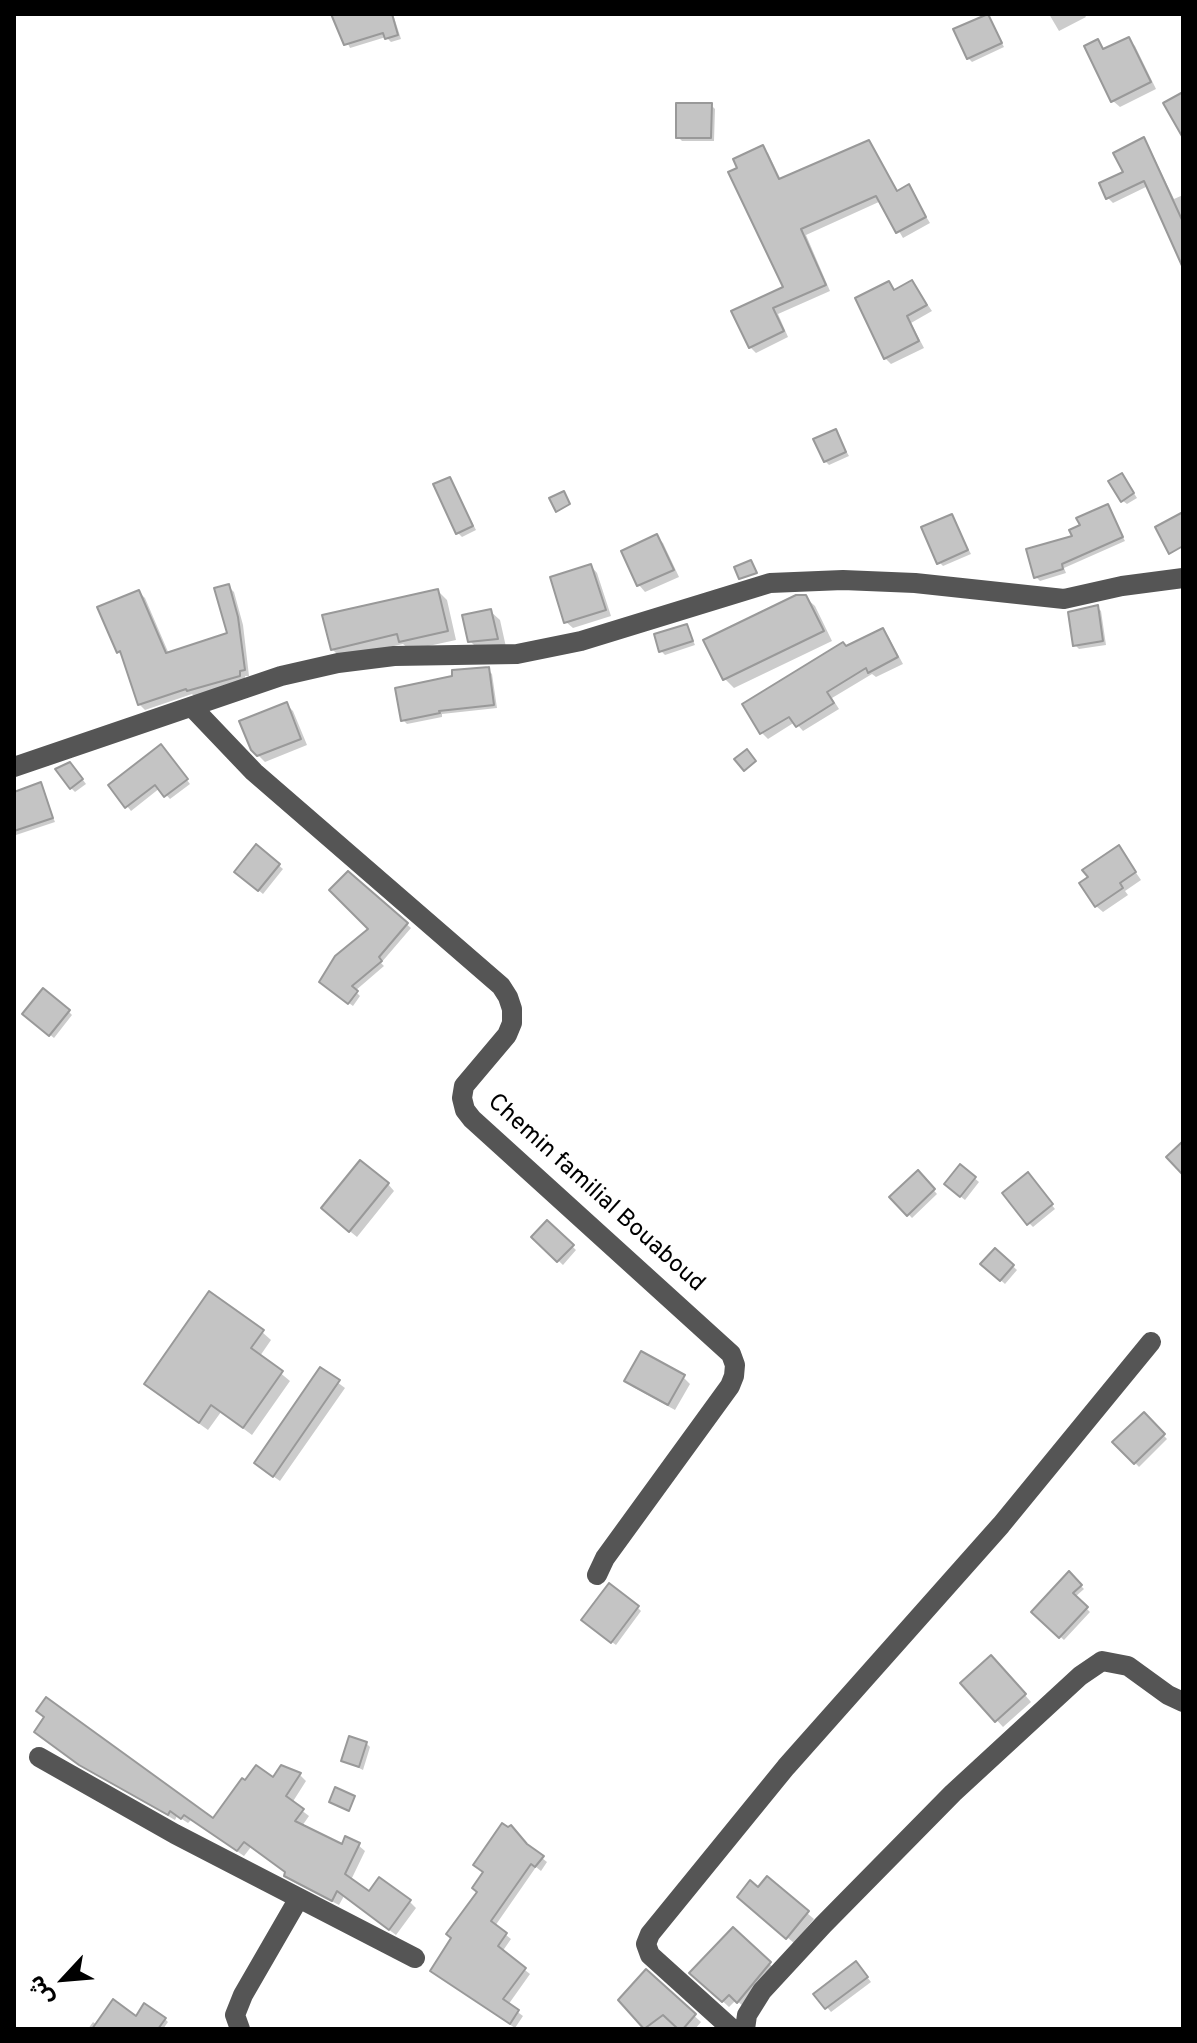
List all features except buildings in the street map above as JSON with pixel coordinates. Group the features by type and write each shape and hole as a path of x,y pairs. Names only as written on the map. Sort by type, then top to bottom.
{"street":[{"path":"14,767 281,676 338,663 394,656 517,654 581,641 770,583 843,580 915,583 1064,599 1122,586 1183,578"},
{"name":"Chemin familial Bouaboud","path":"192,707 254,772 501,986 512,1009 512,1023 507,1035 464,1086 462,1098 465,1110 731,1354 735,1365 730,1386 605,1558 597,1575"},
{"path":"732,2029 650,1955 646,1944 650,1934 786,1767 1001,1525 1151,1342"},
{"path":"745,2029 747,2015 762,1991 823,1925 953,1793 1080,1676 1102,1661 1128,1666 1183,1702"},
{"path":"39,1757 175,1834 415,1958"},
{"path":"240,2029 235,2015 243,1995 299,1898"}]}
